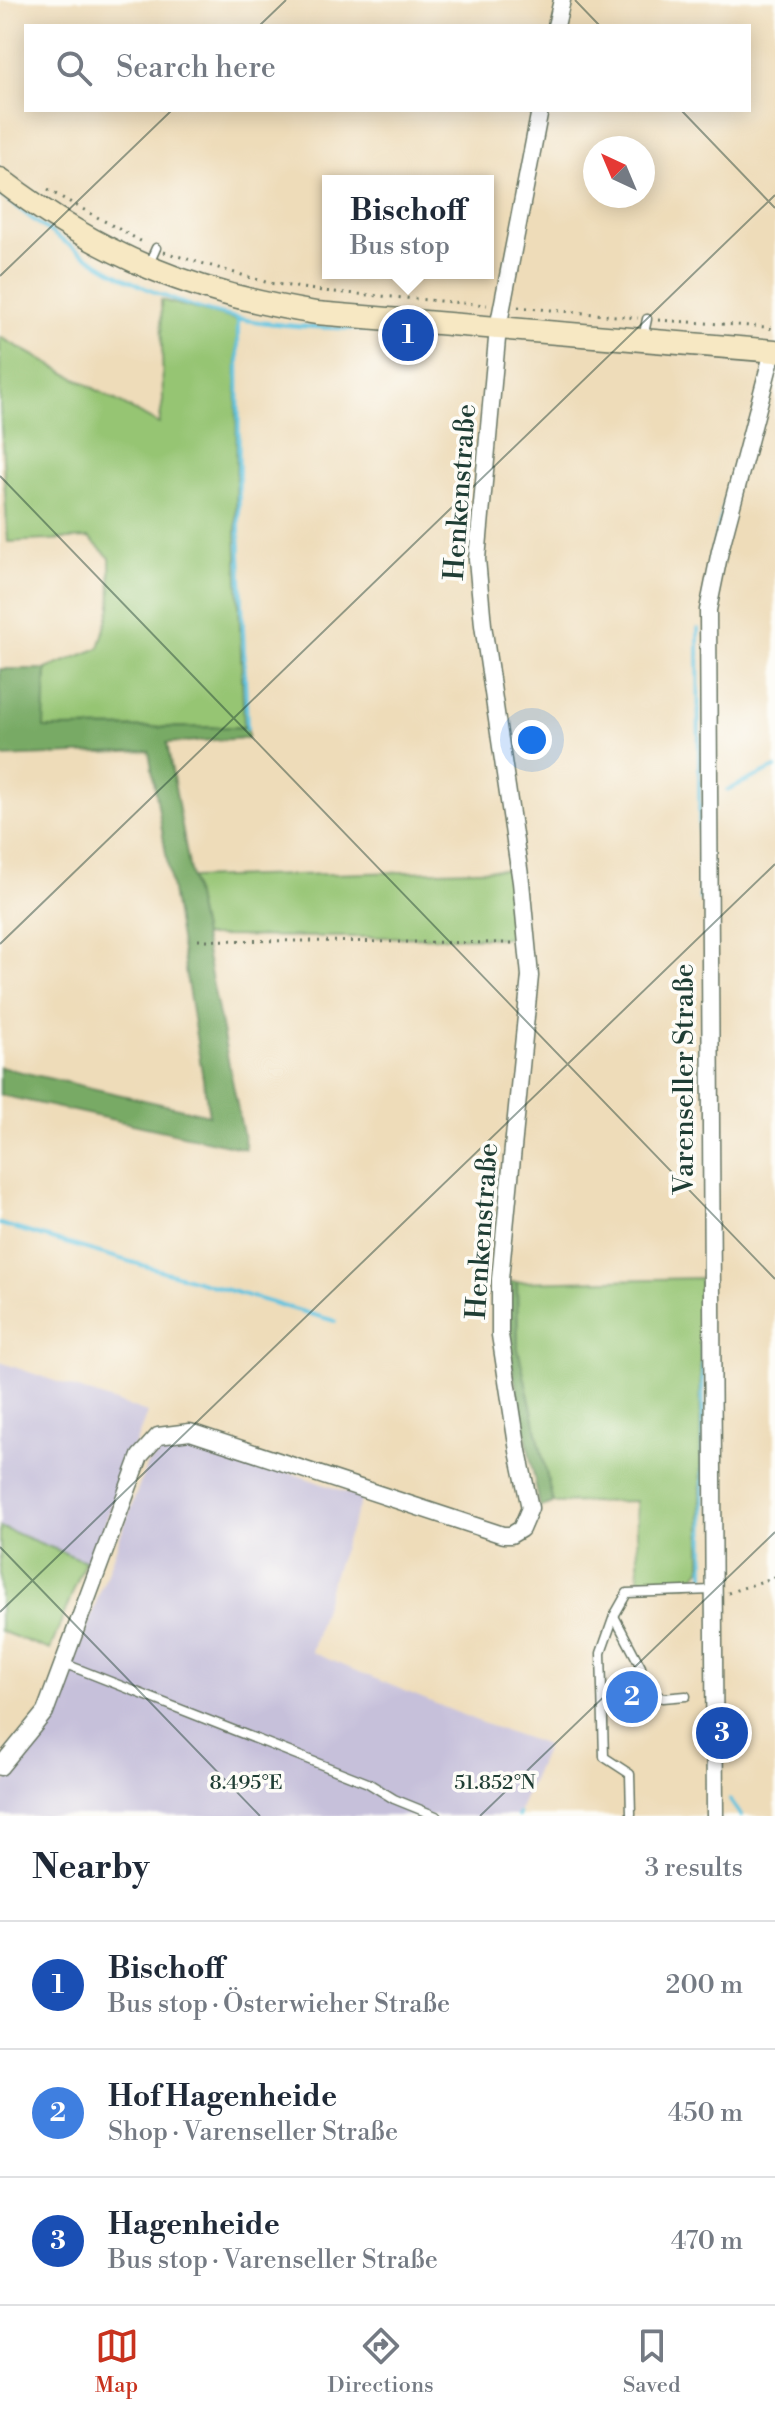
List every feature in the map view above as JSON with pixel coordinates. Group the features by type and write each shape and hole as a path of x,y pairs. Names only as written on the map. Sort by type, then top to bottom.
{"street":[{"path":"556,24 562,0"},
{"name":"Henkenstraße","path":"0,1767 45,1712 140,1456 158,1436 190,1432 503,1535 511,1535 521,1529 530,1508 502,1351 500,1293 530,976 478,586 483,484 498,328 540,112"},
{"path":"0,179 94,243 151,258 230,297 263,305 316,313 498,328 645,329 774,347"},
{"name":"Varenseller Straße","path":"719,1815 713,1594 708,610 720,551 774,347"}],"lane":[{"path":"631,1814 630,1774 604,1757 601,1653 614,1616 627,1593 713,1594"},
{"path":"614,1616 641,1667 643,1688 663,1698 686,1696"},
{"path":"63,1663 368,1783 394,1799 436,1816"}],"path":[{"path":"41,188 109,225 151,258 322,291 502,306"},
{"path":"198,940 528,943"},
{"path":"713,1594 775,1577"}],"shaded area":[{"path":"0,1362 147,1413 92,1558 85,1561 0,1527"},
{"path":"167,1445 182,1445 218,1455 232,1452 362,1498 332,1579 311,1652 482,1723 547,1745 517,1816 0,1816 0,1793 18,1755 56,1711 147,1464"}],"green space":[{"path":"161,300 237,320 236,532 244,727 43,728 46,669 99,648 111,607 110,558 89,538 8,542 0,408 0,337 159,424 163,400"},
{"path":"0,669 46,669 44,728 248,727 248,738 167,743 246,1149 0,1095 0,1067 209,1115 149,751 0,757"},
{"path":"510,869 520,938 203,936 191,878"},
{"path":"700,1278 701,1569 689,1584 639,1584 636,1501 553,1503 518,1349 517,1282"},
{"path":"507,1282 517,1282 518,1349 553,1503 540,1507 509,1351"},
{"path":"0,1527 85,1561 50,1650 0,1631"}],"waterway":[{"path":"0,194 82,254 172,299 253,321 366,330"},
{"path":"238,319 239,531 247,728"},
{"path":"710,561 734,468"},
{"path":"698,629 700,899"},
{"path":"727,790 775,768"},
{"path":"0,1224 335,1321"},
{"path":"702,1299 704,1575"},
{"path":"730,1800 741,1816"}],"place":[{"name":"Bischoff","path":"408,335"},
{"name":"Hof Hagenheide","path":"632,1697"},
{"name":"Hagenheide","path":"722,1733"}]}
